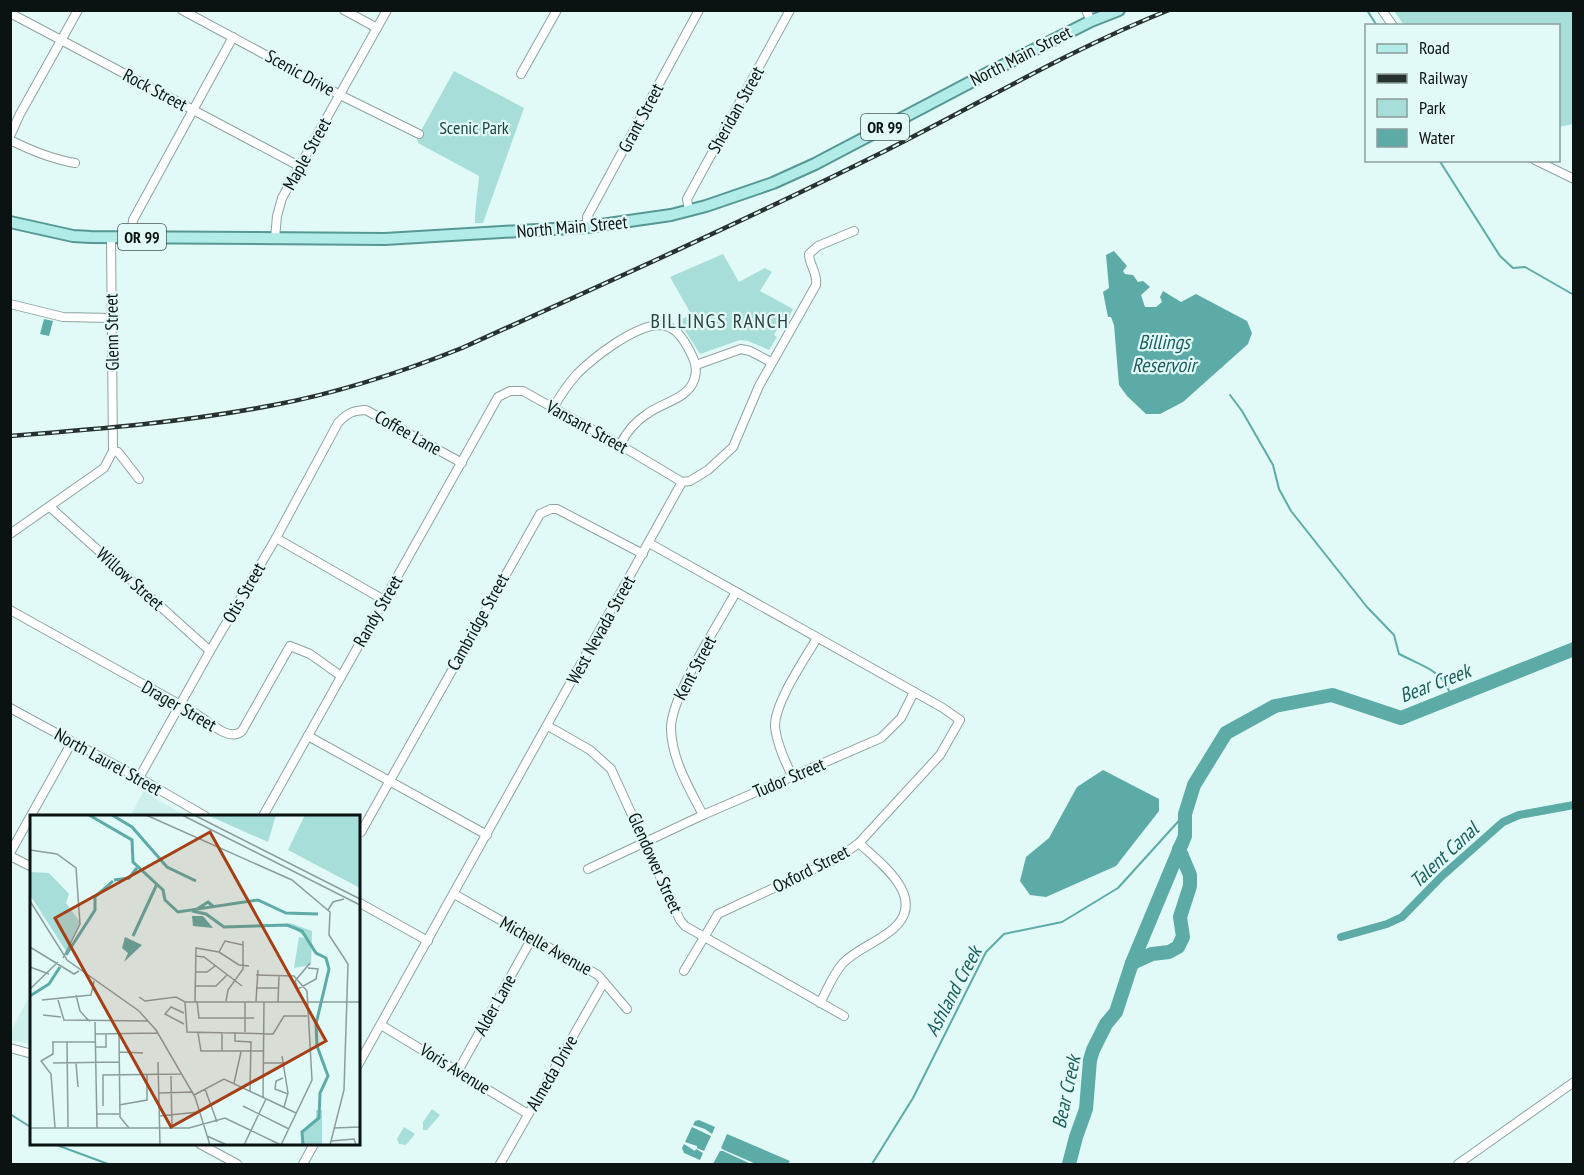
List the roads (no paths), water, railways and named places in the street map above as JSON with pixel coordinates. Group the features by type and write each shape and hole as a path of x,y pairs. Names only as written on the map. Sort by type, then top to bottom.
{"main road":[{"name":"North Main Street","path":"10,222 73,236 385,239 587,227 654,218 734,198 815,164 1102,10"},
{"name":"North Main Street","path":"1088,16 1119,10"}],"street":[{"path":"75,163 36,153 10,138 20,114 78,10"},
{"name":"Scenic Drive","path":"182,10 339,95 419,134"},
{"path":"344,10 377,28"},
{"name":"Maple Street","path":"275,238 279,207 299,166 387,10"},
{"path":"521,74 557,10"},
{"name":"Grant Street","path":"587,227 587,217 699,10"},
{"name":"Sheridan Street","path":"689,210 687,199 790,10"},
{"path":"1382,10 1392,24"},
{"name":"Rock Street","path":"10,13 299,166"},
{"path":"131,237 133,220 233,37"},
{"path":"1538,162 1574,179"},
{"path":"682,482 690,481 708,470 733,447 771,362 816,285 816,276 809,254 818,246 854,231"},
{"name":"Glenn Street","path":"50,507 105,468 113,451 111,237"},
{"path":"10,304 63,317 111,318"},
{"path":"553,408 576,376 599,354 626,338 652,327 666,327 677,332 696,365 696,376 689,390 648,412 634,424 620,445"},
{"path":"696,365 741,349 771,362"},
{"name":"Vansant Street","path":"492,405 502,394 516,390 523,391 682,482"},
{"name":"Randy Street","path":"264,815 462,463 492,405"},
{"name":"Coffee Lane","path":"351,411 366,410 462,463"},
{"name":"Otis Street","path":"139,778 276,538 338,423 351,411"},
{"path":"113,451 118,452 139,478"},
{"name":"West Nevada Street","path":"360,1061 682,482"},
{"path":"10,534 50,507"},
{"name":"Willow Street","path":"50,507 210,651"},
{"name":"Cambridge Street","path":"361,832 540,514 551,508 557,509 643,555"},
{"path":"276,538 384,600"},
{"path":"649,543 914,692"},
{"name":"Kent Street","path":"703,815 682,773 675,752 671,717 678,696 736,592"},
{"name":"Drager Street","path":"10,610 233,735 238,735 242,731 290,646 310,654 341,676"},
{"path":"792,776 776,734 777,715 783,698 817,638"},
{"name":"Tudor Street","path":"588,869 703,815 881,738 901,718 914,692"},
{"name":"Oxford Street","path":"684,971 718,914 838,858 859,843 940,755 960,720 914,692"},
{"name":"North Laurel Street","path":"10,708 203,815"},
{"name":"Glendower Street","path":"548,726 590,750 611,769 680,920 685,926 844,1016"},
{"path":"308,736 487,835"},
{"path":"32,815 72,742"},
{"path":"30,818 10,854 30,866"},
{"path":"820,1004 844,962 893,929 903,913 904,895 899,882 859,843"},
{"name":"Michelle Avenue","path":"454,894 598,975 627,1009"},
{"path":"360,903 428,941"},
{"name":"Alder Lane","path":"458,1071 532,938"},
{"name":"Almeda Drive","path":"500,1164 604,982"},
{"name":"Voris Avenue","path":"381,1024 528,1114"},
{"path":"10,1048 30,1053"},
{"path":"1458,1164 1574,1082"},
{"path":"205,1145 237,1164"},
{"path":"303,1164 313,1145"}],"water":[{"name":"Billings Reservoir","path":"1114,251 1127,266 1123,271 1125,274 1133,275 1138,282 1143,281 1150,287 1141,295 1145,307 1156,307 1162,302 1160,297 1163,291 1181,302 1196,294 1247,321 1252,333 1248,344 1183,402 1160,414 1146,414 1119,385 1114,325 1111,317 1108,317 1103,292 1109,288 1106,255"},
{"path":"44,319 53,321 49,336 40,334"},
{"path":"1103,770 1159,799 1159,811 1116,866 1046,897 1030,895 1020,881 1026,857 1049,838 1077,787"},
{"path":"699,1120 715,1127 712,1134 693,1125"},
{"path":"692,1127 711,1136 704,1151 685,1142"},
{"path":"727,1134 790,1161 788,1164 756,1164 721,1148"},
{"path":"684,1144 703,1153 700,1160 684,1153 682,1148"},
{"path":"720,1151 723,1151 751,1164 713,1164"}],"waterway":[{"path":"1367,10 1376,24"},
{"path":"1440,162 1500,256 1513,268 1525,267 1574,295"},
{"path":"1230,395 1242,411 1273,465 1279,489 1291,511 1367,607 1394,635 1399,654 1438,675 1448,688 1451,697"},
{"name":"Bear Creek","path":"1069,1164 1086,1109 1090,1060 1093,1050 1106,1024 1116,1012 1132,963 1185,836 1185,814 1194,785 1226,733 1275,706 1332,695 1401,718 1574,649"},
{"name":"Talent Canal","path":"1341,937 1387,924 1402,917 1442,876 1503,822 1519,815 1574,805"},
{"name":"Ashland Creek","path":"872,1164 913,1098 986,952 1004,934 1062,922 1118,888 1185,814"},
{"name":"Bear Creek","path":"1132,963 1152,954 1169,952 1178,947 1183,937 1180,917 1190,886 1190,875 1179,849"},
{"name":"Ashland Creek","path":"10,1114 30,1127"},
{"name":"Ashland Creek","path":"57,1145 108,1164"}],"railway":[{"path":"10,436 143,424 241,411 322,394 416,365 462,348 728,227 885,151 1061,59 1169,10"}],"district":[{"name":"BILLINGS RANCH","path":"720,321"}],"park label":[{"name":"Scenic Park","path":"474,128"}]}
